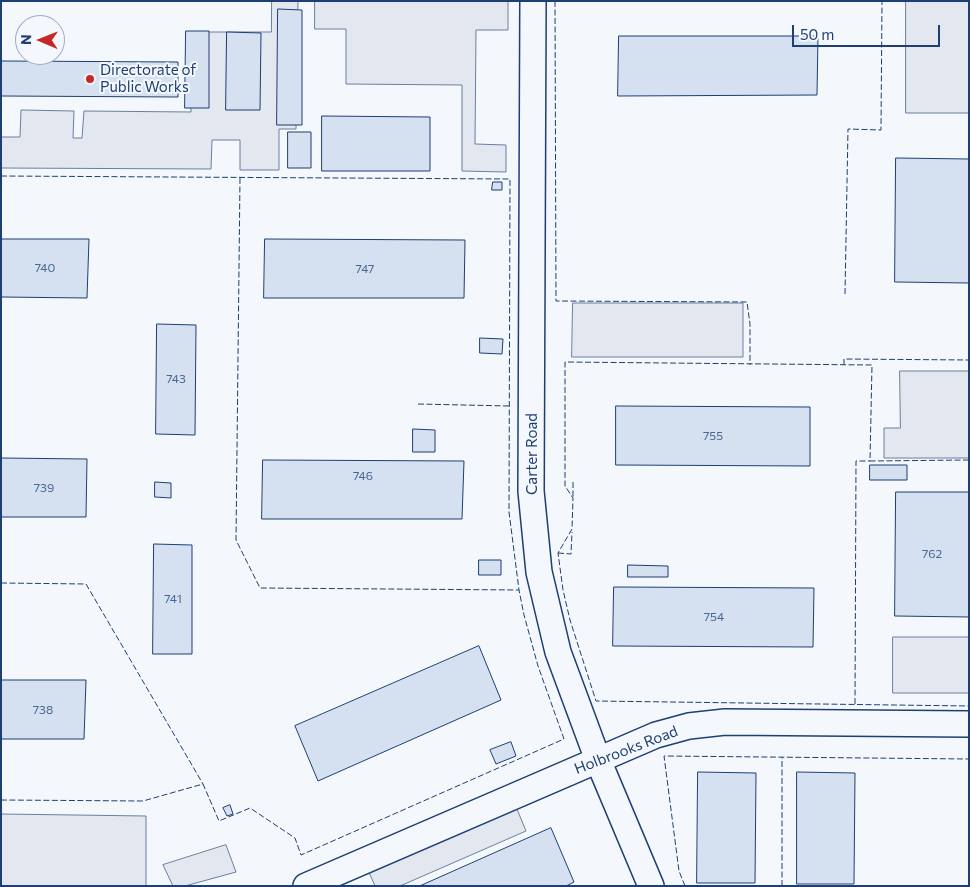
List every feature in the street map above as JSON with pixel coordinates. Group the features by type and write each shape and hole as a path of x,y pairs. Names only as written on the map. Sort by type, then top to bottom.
{"street":[{"name":"Carter Road","path":"534,1 531,491 539,572 558,652 598,760 652,886"},
{"name":"Holbrooks Road","path":"306,886 656,735 689,726 725,722 969,724"}],"shaded area":[{"path":"272,1 298,1 296,129 279,129 279,170 240,170 240,140 212,140 211,169 1,168 1,137 20,137 21,110 74,111 73,138 82,138 84,111 191,112 191,32 271,32"},
{"path":"315,1 508,1 508,30 476,30 475,144 506,145 506,172 462,171 462,85 346,84 346,29 315,29"},
{"path":"906,1 969,1 969,113 906,113"},
{"path":"573,303 743,303 743,357 572,357"},
{"path":"900,371 969,371 969,458 884,458 884,428 900,428"},
{"path":"893,637 969,637 969,693 893,693"},
{"path":"512,797 526,831 400,886 375,886 364,861"},
{"path":"1,814 146,816 146,886 1,886"},
{"path":"226,845 236,872 185,886 173,886 163,865"}],"building":[{"path":"278,9 302,10 302,125 277,125"},
{"path":"186,31 209,31 209,108 185,108"},
{"path":"227,32 261,33 260,110 226,110"},
{"path":"619,36 818,36 817,95 618,96"},
{"name":"Directorate of Public Works","path":"1,61 15,61 15,65 65,65 65,61 178,62 178,97 1,96"},
{"path":"322,116 430,117 430,171 322,171"},
{"path":"288,132 311,132 311,168 288,168"},
{"path":"896,158 969,159 969,283 895,282"},
{"path":"493,182 502,182 502,190 492,190"},
{"path":"1,239 89,239 87,298 1,297"},
{"path":"265,239 465,240 464,298 264,298"},
{"path":"157,324 196,325 195,435 156,434"},
{"path":"480,338 503,339 502,354 480,353"},
{"path":"616,406 810,407 810,466 616,465"},
{"path":"413,429 435,430 435,452 413,452"},
{"path":"1,458 87,459 86,517 1,517"},
{"path":"263,460 464,461 462,519 262,519"},
{"path":"870,465 907,465 907,480 870,480"},
{"path":"155,482 171,483 171,498 155,497"},
{"path":"896,492 969,492 969,617 895,616"},
{"path":"154,544 192,545 192,654 153,654"},
{"path":"479,560 501,560 501,575 479,575"},
{"path":"628,565 668,566 668,577 628,577"},
{"path":"614,587 814,588 813,647 613,646"},
{"path":"479,646 501,700 318,781 295,726"},
{"path":"1,680 86,680 84,739 1,739"},
{"path":"511,742 516,756 496,764 490,750"},
{"path":"698,772 756,773 755,883 697,883"},
{"path":"797,772 855,773 854,884 797,884"},
{"path":"230,805 233,814 227,816 223,808"},
{"path":"551,828 574,882 566,886 420,886"}],"fence":[{"path":"555,1 556,301 747,302 750,324 750,365"},
{"path":"845,294 848,129 881,130 882,1"},
{"path":"1,176 510,179 509,512 524,615 538,666 564,739 301,855 295,838 250,808 219,821 203,784 143,801 1,800"},
{"path":"240,178 236,540 260,588 519,590"},
{"path":"844,365 844,359 969,360"},
{"path":"969,460 870,461 872,365 565,362 565,486 573,498 572,529 558,553 563,590 570,620 596,701 969,706"},
{"path":"418,404 509,406"},
{"path":"855,704 856,461 870,461"},
{"path":"573,482 573,498"},
{"path":"558,553 571,554 572,532"},
{"path":"1,583 86,584 203,784"},
{"path":"685,886 679,871 664,756 969,759"},
{"path":"782,757 782,886"}],"place":[{"name":"Directorate of Public Works","path":"90,79"}]}
